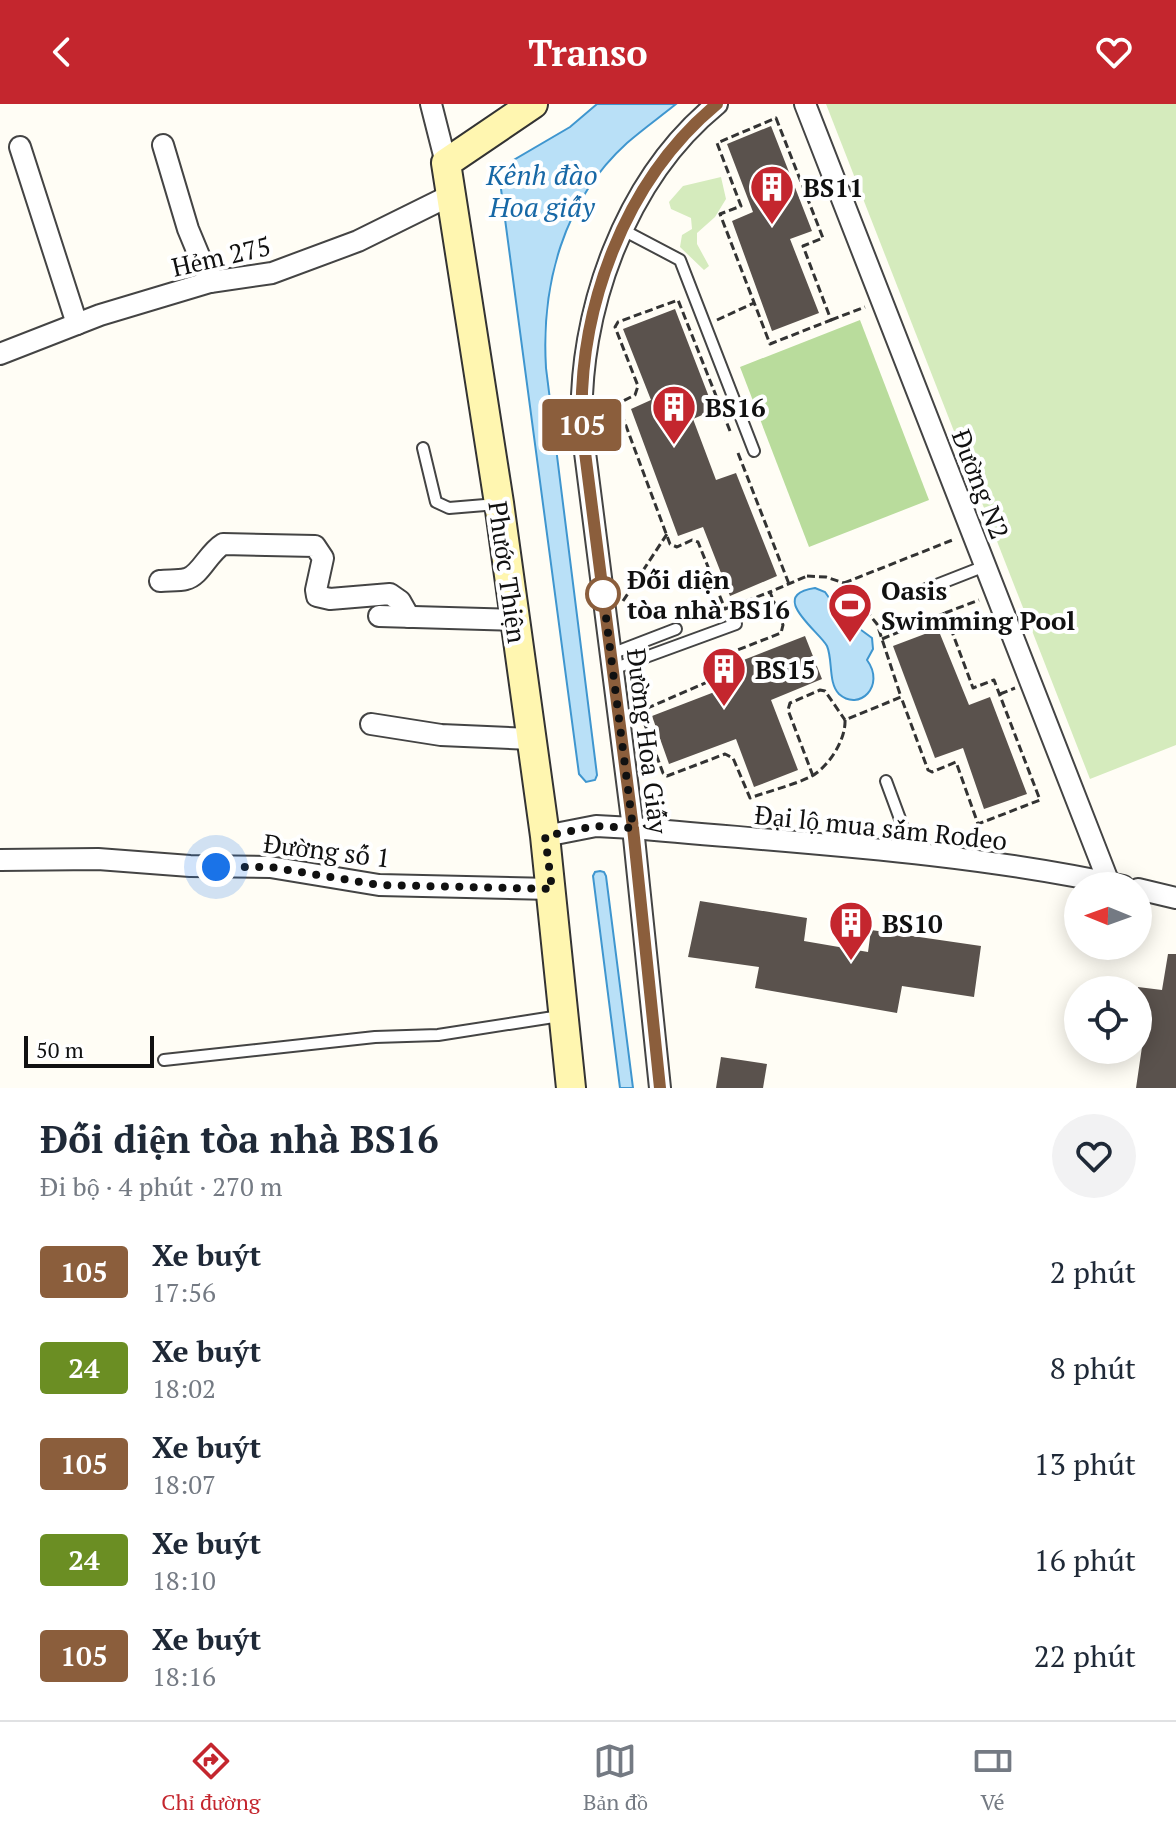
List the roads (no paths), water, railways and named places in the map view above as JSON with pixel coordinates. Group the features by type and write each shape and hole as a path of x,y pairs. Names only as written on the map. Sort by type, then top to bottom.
{"street":[{"path":"431,104 446,163 533,104"},
{"name":"Đường Hoa Giấy","path":"660,1088 633,828 582,429 582,380 595,309 611,255 623,230 646,188 672,152 717,104"},
{"name":"Đường N2","path":"805,104 995,593 1111,872"},
{"path":"163,145 194,249 210,282"},
{"path":"20,147 77,324"},
{"name":"Phước Thiện","path":"446,163 499,503 545,836 571,1088"},
{"name":"Hẻm 275","path":"0,354 77,324 210,282 272,273 358,241 449,196"},
{"path":"160,581 188,579 195,575 213,550 223,544 315,546 323,558 317,596 330,599 390,594 400,601 409,617"},
{"path":"379,616 515,620"},
{"path":"371,724 441,735 531,739"},
{"name":"Đại lộ mua sắm Rodeo","path":"545,836 596,826 633,828 913,855 1064,875"},
{"name":"Đường số 1","path":"0,860 98,859 190,866 270,867 379,885 552,889"},
{"path":"1152,892 1176,898"}],"lane":[{"path":"623,230 680,260 754,451"},
{"path":"423,448 436,502 449,508 499,503"},
{"path":"911,595 985,566"},
{"path":"612,662 736,624"},
{"path":"612,662 676,629"},
{"path":"886,781 913,855"},
{"path":"164,1060 375,1037 438,1035 564,1016"}],"water":[{"name":"Kênh đào Hoa giấy","path":"597,104 676,104 627,143 587,191 561,246 548,306 546,368 597,775 595,780 586,782 579,774 501,189 504,174 512,161 570,127"},
{"name":"Oasis Swimming Pool","path":"815,588 825,592 834,605 851,610 857,627 872,638 873,649 867,660 872,670 872,687 862,698 847,699 839,694 832,678 827,646 795,606 795,598 801,592"},
{"path":"600,871 606,876 633,1088 620,1088 593,876"}],"place":[{"name":"BS11","path":"772,226"},
{"name":"BS16","path":"674,446"},
{"name":"Đối diện tòa nhà BS16","path":"603,594"},
{"name":"Oasis Swimming Pool","path":"850,644"},
{"name":"BS15","path":"724,708"},
{"name":"BS10","path":"851,962"}]}
